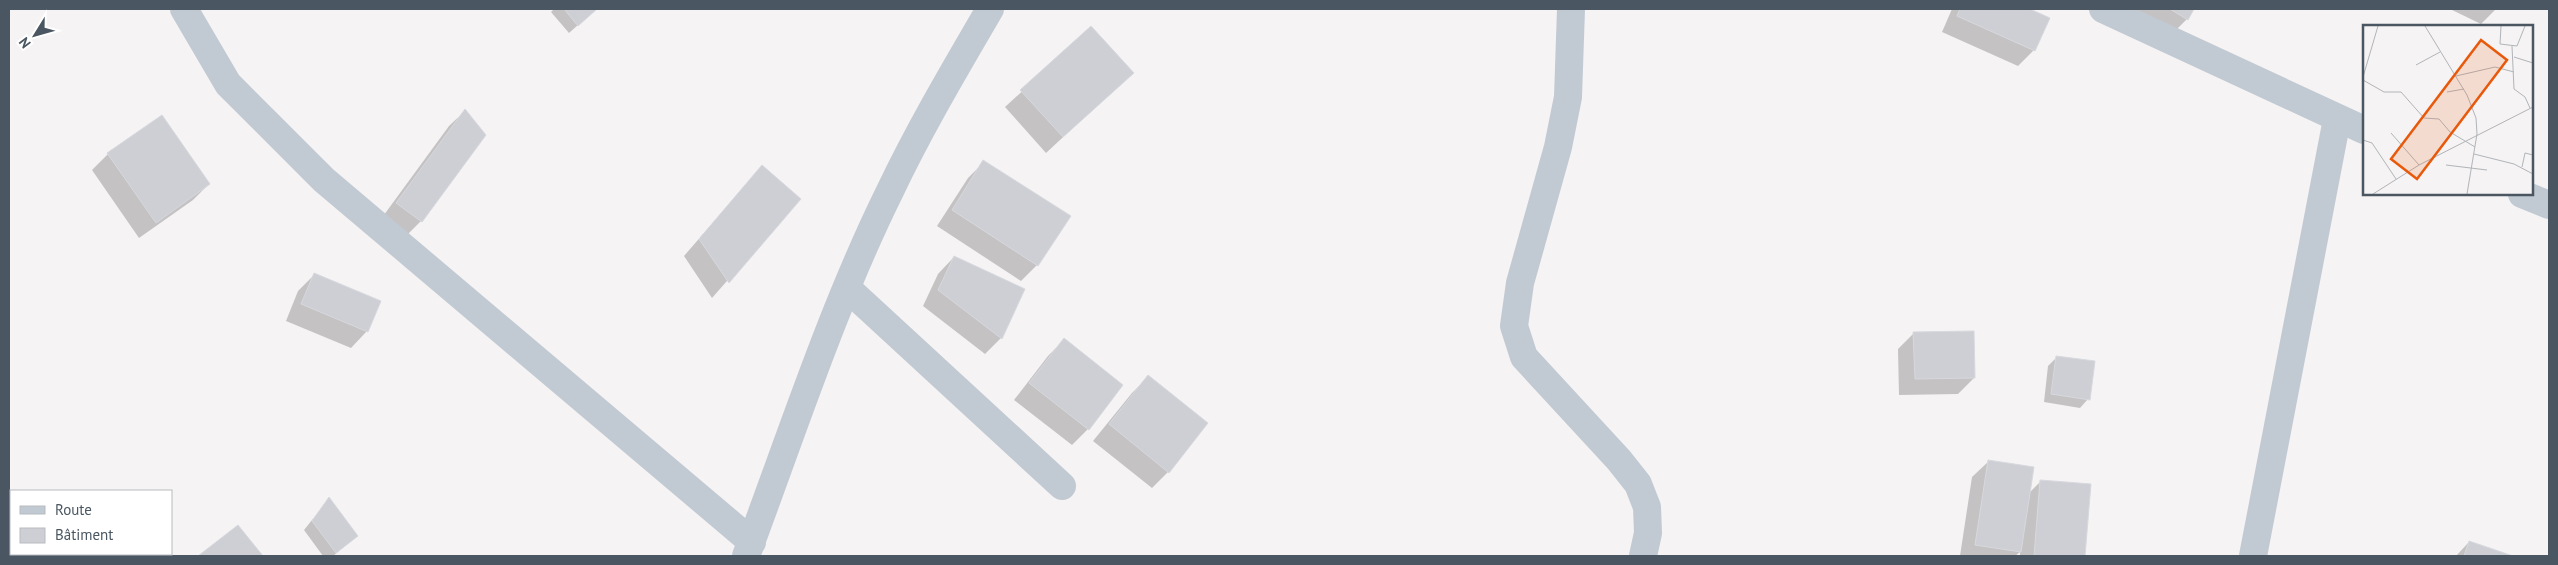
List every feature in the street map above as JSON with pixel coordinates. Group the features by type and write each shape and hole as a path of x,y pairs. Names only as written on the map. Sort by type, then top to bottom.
{"street":[{"path":"184,9 228,84 324,180 749,549 847,288 889,192 939,95 990,9"},
{"path":"1572,9 1568,97 1558,148 1520,283 1514,326 1524,357 1620,460 1638,484 1647,507 1648,533 1643,556"},
{"path":"2103,9 2363,130"},
{"path":"2253,556 2337,119"},
{"path":"2524,195 2549,205"},
{"path":"847,288 1062,486"}],"building":[{"path":"564,9 597,9 578,26"},
{"path":"1960,9 2030,9 2050,18 2035,51 1957,16"},
{"path":"2170,9 2194,9 2188,20"},
{"path":"1091,26 1134,73 1063,137 1020,90"},
{"path":"465,109 486,135 422,222 396,203"},
{"path":"162,115 210,184 156,223 107,153"},
{"path":"983,160 1071,216 1038,266 952,210"},
{"path":"762,165 801,199 729,283 699,239"},
{"path":"954,256 1025,289 1002,339 938,290"},
{"path":"314,273 381,301 368,332 301,304"},
{"path":"1974,331 1975,378 1915,379 1913,332"},
{"path":"1064,338 1123,385 1089,430 1029,383"},
{"path":"2056,356 2095,361 2090,400 2051,394"},
{"path":"1148,375 1208,423 1169,473 1109,424"},
{"path":"1988,460 2034,467 2021,552 1975,545"},
{"path":"2040,480 2091,484 2085,556 2034,556"},
{"path":"329,497 358,536 336,553 312,521"},
{"path":"238,525 263,556 198,556"},
{"path":"2469,541 2513,556 2464,556"}]}
